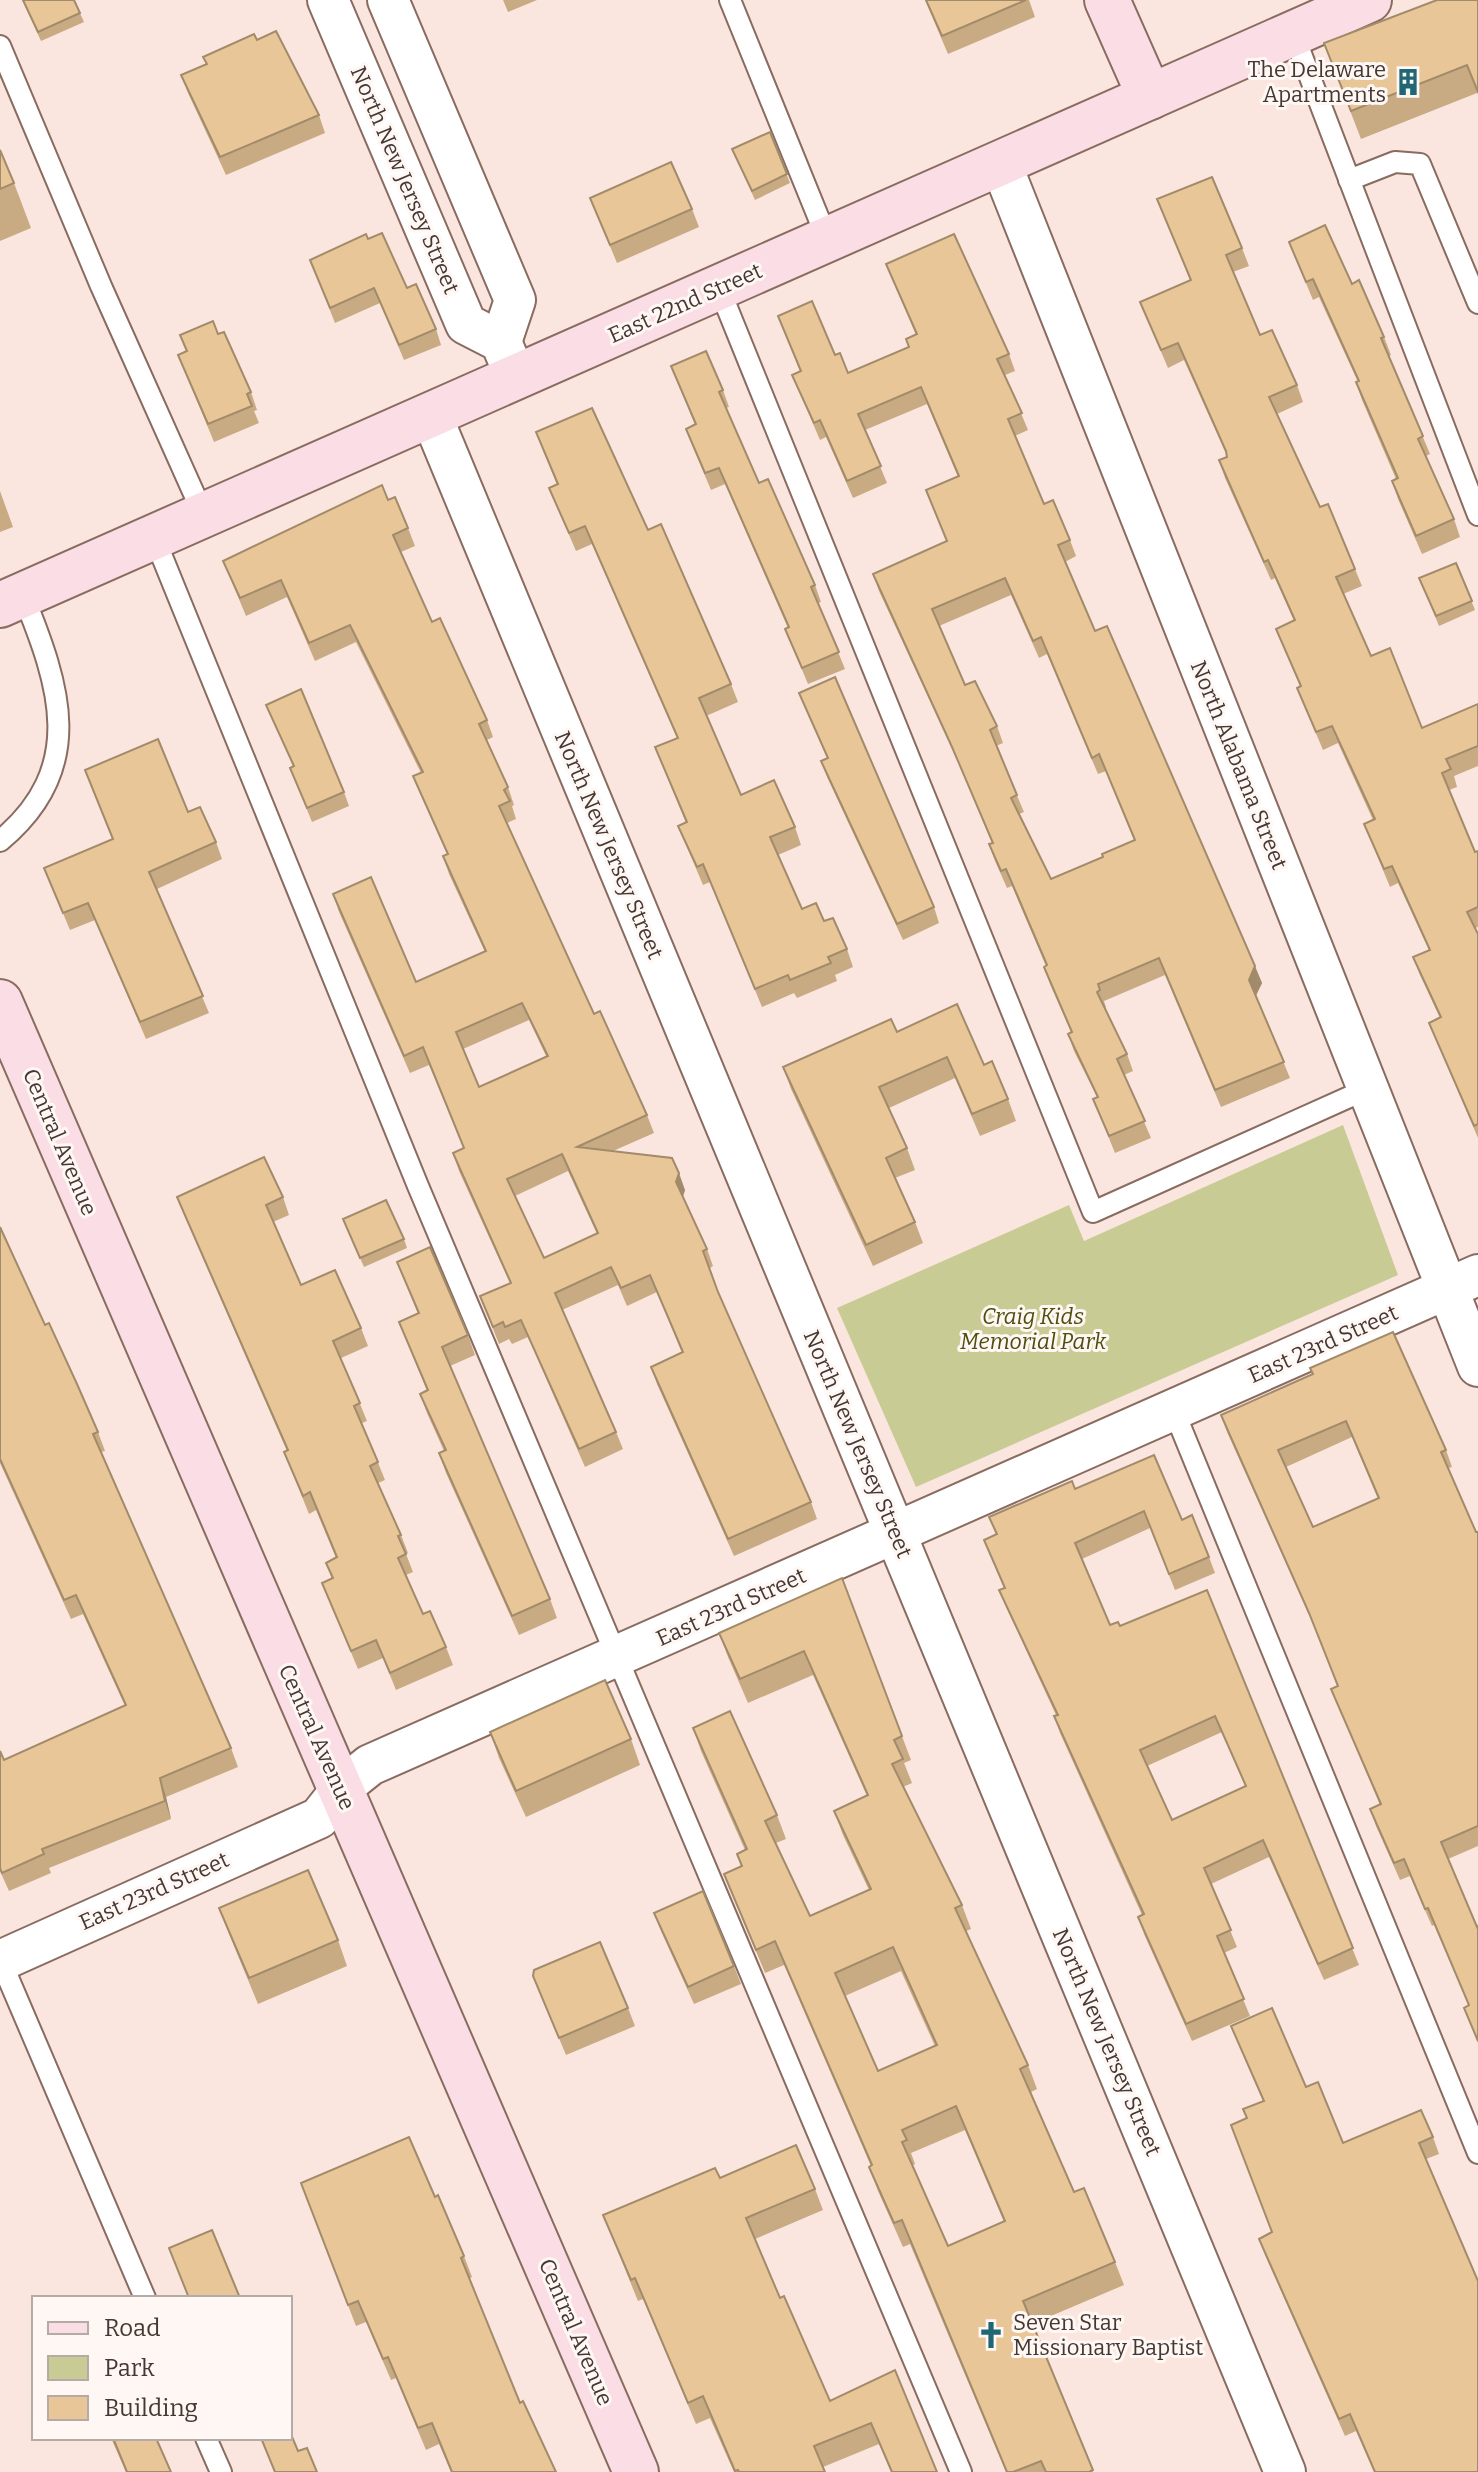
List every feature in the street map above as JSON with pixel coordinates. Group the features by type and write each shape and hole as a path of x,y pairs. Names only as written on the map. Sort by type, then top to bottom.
{"main road":[{"path":"1107,0 1150,97"},
{"name":"East 22nd Street","path":"12,600 431,415 508,360 719,288 1369,0"},
{"name":"Central Avenue","path":"0,1002 636,2472"}],"street":[{"name":"North New Jersey Street","path":"328,0 466,324 508,360"},
{"path":"388,0 515,300 508,360"},
{"name":"North Alabama Street","path":"1001,164 1367,1089 1463,1282 1478,1366"},
{"name":"North New Jersey Street","path":"431,415 1285,2472"},
{"name":"East 23rd Street","path":"0,1960 319,1818 370,1765 1463,1282"}],"lane":[{"path":"730,0 828,241"},
{"path":"1293,33 1478,515"},
{"path":"0,46 101,286 204,516"},
{"path":"1349,180 1395,162 1420,164 1478,303"},
{"path":"719,288 1093,1212 1367,1089"},
{"path":"154,537 418,1186 961,2472"},
{"path":"0,841 21,823 45,784 58,751 55,679 12,600"},
{"path":"1174,1411 1478,2153"},
{"path":"0,1960 144,2296"},
{"path":"207,2440 221,2472"}],"green space":[{"name":"Craig Kids Memorial Park","path":"1343,1125 1398,1275 916,1487 837,1308 1069,1205 1084,1241"}],"building":[{"path":"23,0 74,0 80,13 38,32"},
{"path":"926,0 1026,0 942,36"},
{"path":"1437,0 1478,0 1478,92 1467,65 1351,111 1324,43"},
{"path":"276,31 319,115 220,157 181,75 207,64 203,57 254,34 257,40"},
{"path":"770,132 787,174 752,191 732,149"},
{"path":"0,150 14,183 0,189"},
{"path":"671,162 692,209 610,245 590,198"},
{"path":"1212,177 1242,248 1226,255 1260,335 1272,330 1297,385 1269,397 1320,507 1328,504 1355,569 1336,577 1371,656 1390,648 1422,728 1478,704 1478,746 1446,759 1451,769 1442,773 1475,852 1478,851 1478,907 1467,912 1478,934 1478,1124 1474,1126 1429,1023 1441,1017 1413,957 1430,950 1392,866 1384,869 1364,824 1375,819 1332,726 1316,732 1297,688 1301,686 1276,629 1295,620 1268,560 1264,562 1219,460 1227,457 1226,451 1178,343 1161,350 1140,302 1191,280 1157,199"},
{"path":"1325,225 1352,284 1359,280 1423,436 1418,439 1454,519 1416,536 1392,481 1398,478 1356,382 1359,381 1313,279 1306,282 1289,242"},
{"path":"382,233 407,288 416,284 436,329 399,345 374,288 330,308 310,260 366,234 368,239"},
{"path":"954,234 1009,354 997,359 1022,413 1008,419 1044,504 1053,500 1070,540 1058,545 1095,631 1107,626 1255,966 1249,980 1284,1062 1215,1090 1159,958 1098,984 1100,990 1097,992 1127,1054 1117,1059 1145,1121 1109,1136 1093,1099 1098,1097 1068,1034 1072,1032 1044,967 1047,965 1006,869 1001,871 989,844 993,843 952,747 873,574 947,541 926,490 959,476 921,387 858,414 881,466 847,481 820,420 814,423 792,375 801,371 778,316 812,301 835,355 840,353 848,373 909,347 906,339 917,334 886,264","holes":["1005,578 1033,641 1041,637 1092,758 1099,754 1135,840 1051,879 1011,798 1017,795 990,730 997,726 975,681 965,685 932,609"]},
{"path":"213,321 218,334 224,332 251,392 247,394 252,406 208,424 178,355 187,351 180,335"},
{"path":"706,351 723,390 719,392 759,483 768,479 815,585 811,587 839,652 802,668 785,629 789,627 719,468 705,473 686,429 696,424 671,366"},
{"path":"592,408 648,530 661,524 731,684 699,698 741,795 774,780 795,827 770,837 802,909 816,903 824,921 833,918 847,949 828,957 831,963 790,980 788,975 755,989 703,864 697,867 678,826 687,822 655,747 678,738 585,526 569,533 549,488 558,484 536,432"},
{"path":"382,485 388,500 395,497 408,528 393,535 432,622 440,618 487,720 479,724 508,787 504,790 510,801 499,806 594,1014 600,1011 647,1115 577,1147 672,1158 679,1173 676,1182 707,1249 703,1251 718,1292 811,1502 728,1539 651,1367 683,1352 650,1275 621,1288 611,1267 555,1293 616,1432 579,1449 521,1320 505,1327 503,1322 493,1327 480,1296 511,1283 453,1153 464,1148 423,1047 404,1056 333,894 371,877 416,982 486,951 443,856 448,854 413,776 423,772 350,625 309,643 281,580 240,598 223,561","holes":["522,1003 548,1056 479,1087 456,1032","562,1154 598,1233 544,1258 507,1179"]},
{"path":"1456,563 1472,601 1436,616 1419,578"},
{"path":"835,677 934,907 897,924 821,761 828,758 799,693"},
{"path":"301,689 344,792 307,808 290,768 294,766 266,705"},
{"path":"158,739 188,812 200,807 216,842 149,872 203,996 140,1022 88,903 63,913 44,868 113,839 85,770"},
{"path":"957,1004 984,1065 992,1061 1008,1099 972,1114 947,1057 879,1087 907,1148 886,1158 915,1222 866,1245 783,1067 891,1019 897,1032"},
{"path":"264,1157 283,1197 266,1205 301,1285 335,1270 361,1328 333,1341 360,1403 354,1406 378,1462 370,1466 401,1535 398,1536 406,1554 398,1558 423,1614 430,1611 446,1647 390,1673 376,1640 351,1651 322,1583 333,1578 326,1563 337,1557 310,1492 303,1496 284,1452 288,1450 177,1197"},
{"path":"386,1200 404,1239 360,1258 343,1219"},
{"path":"0,1227 45,1325 49,1323 77,1384 98,1432 93,1434 231,1748 160,1778 165,1801 42,1849 44,1854 2,1873 0,1751 4,1760 126,1705 76,1595 64,1600 0,1459"},
{"path":"430,1247 468,1335 442,1347 550,1599 512,1616 439,1453 446,1450 420,1394 428,1390 399,1322 419,1313 397,1262"},
{"path":"1393,1332 1446,1450 1441,1452 1478,1532 1478,1826 1441,1842 1478,1926 1478,2041 1464,2008 1469,2005 1428,1908 1425,1909 1404,1859 1394,1863 1370,1809 1381,1804 1331,1689 1338,1686 1221,1415 1313,1374 1310,1368","holes":["1346,1421 1379,1498 1313,1527 1278,1450"]},
{"path":"1154,1455 1182,1520 1192,1515 1209,1557 1169,1574 1144,1511 1075,1543 1110,1625 1118,1622 1120,1626 1207,1590 1353,1948 1318,1964 1263,1840 1204,1868 1231,1930 1217,1936 1244,1999 1186,2024 1138,1917 1144,1914 1054,1716 1058,1715 999,1590 1005,1588 984,1540 997,1534 989,1517 1072,1481 1075,1489","holes":["1215,1716 1246,1786 1172,1820 1140,1750"]},
{"path":"842,1578 902,1736 894,1740 903,1759 892,1764 962,1905 955,1908 1028,2065 1020,2069 1074,2192 1084,2188 1115,2262 1023,2301 1093,2470 1089,2472 1046,2472 1041,2461 1007,2472 902,2220 894,2223 775,1941 756,1950 724,1874 742,1866 737,1854 747,1849 693,1728 730,1711 777,1815 765,1821 810,1916 871,1889 834,1811 868,1795 804,1651 740,1679 719,1633","holes":["893,1947 937,2045 878,2071 835,1973","956,2106 1005,2221 948,2246 902,2142 907,2140 902,2130"]},
{"path":"605,1680 631,1739 516,1791 490,1732"},
{"path":"308,1870 338,1940 249,1978 219,1908"},
{"path":"703,1891 734,1966 688,1987 654,1913"},
{"path":"600,1942 628,2008 559,2038 533,1976 534,1970"},
{"path":"1272,2008 1306,2087 1318,2082 1343,2143 1421,2110 1433,2137 1419,2143 1478,2281 1478,2472 1375,2472 1350,2414 1339,2419 1259,2239 1272,2232 1231,2125 1247,2118 1243,2109 1264,2101 1231,2026"},
{"path":"409,2137 464,2256 461,2258 520,2403 523,2401 556,2472 452,2472 432,2423 418,2428 388,2357 383,2359 358,2301 348,2305 301,2183"},
{"path":"796,2145 815,2189 746,2218 780,2298 784,2296 830,2401 895,2370 937,2472 892,2472 871,2423 814,2446 825,2472 735,2471 703,2396 688,2403 635,2278 631,2280 603,2215 715,2168 720,2178"},
{"path":"212,2230 239,2296 188,2296 169,2248"},
{"path":"292,2437 298,2451 307,2448 317,2472 275,2472 262,2440 292,2440"},
{"path":"114,2440 157,2440 171,2472 127,2472"}],"place":[{"name":"The Delaware Apartments","path":"1408,82"},
{"name":"Seven Star Missionary Baptist","path":"991,2335"}]}
